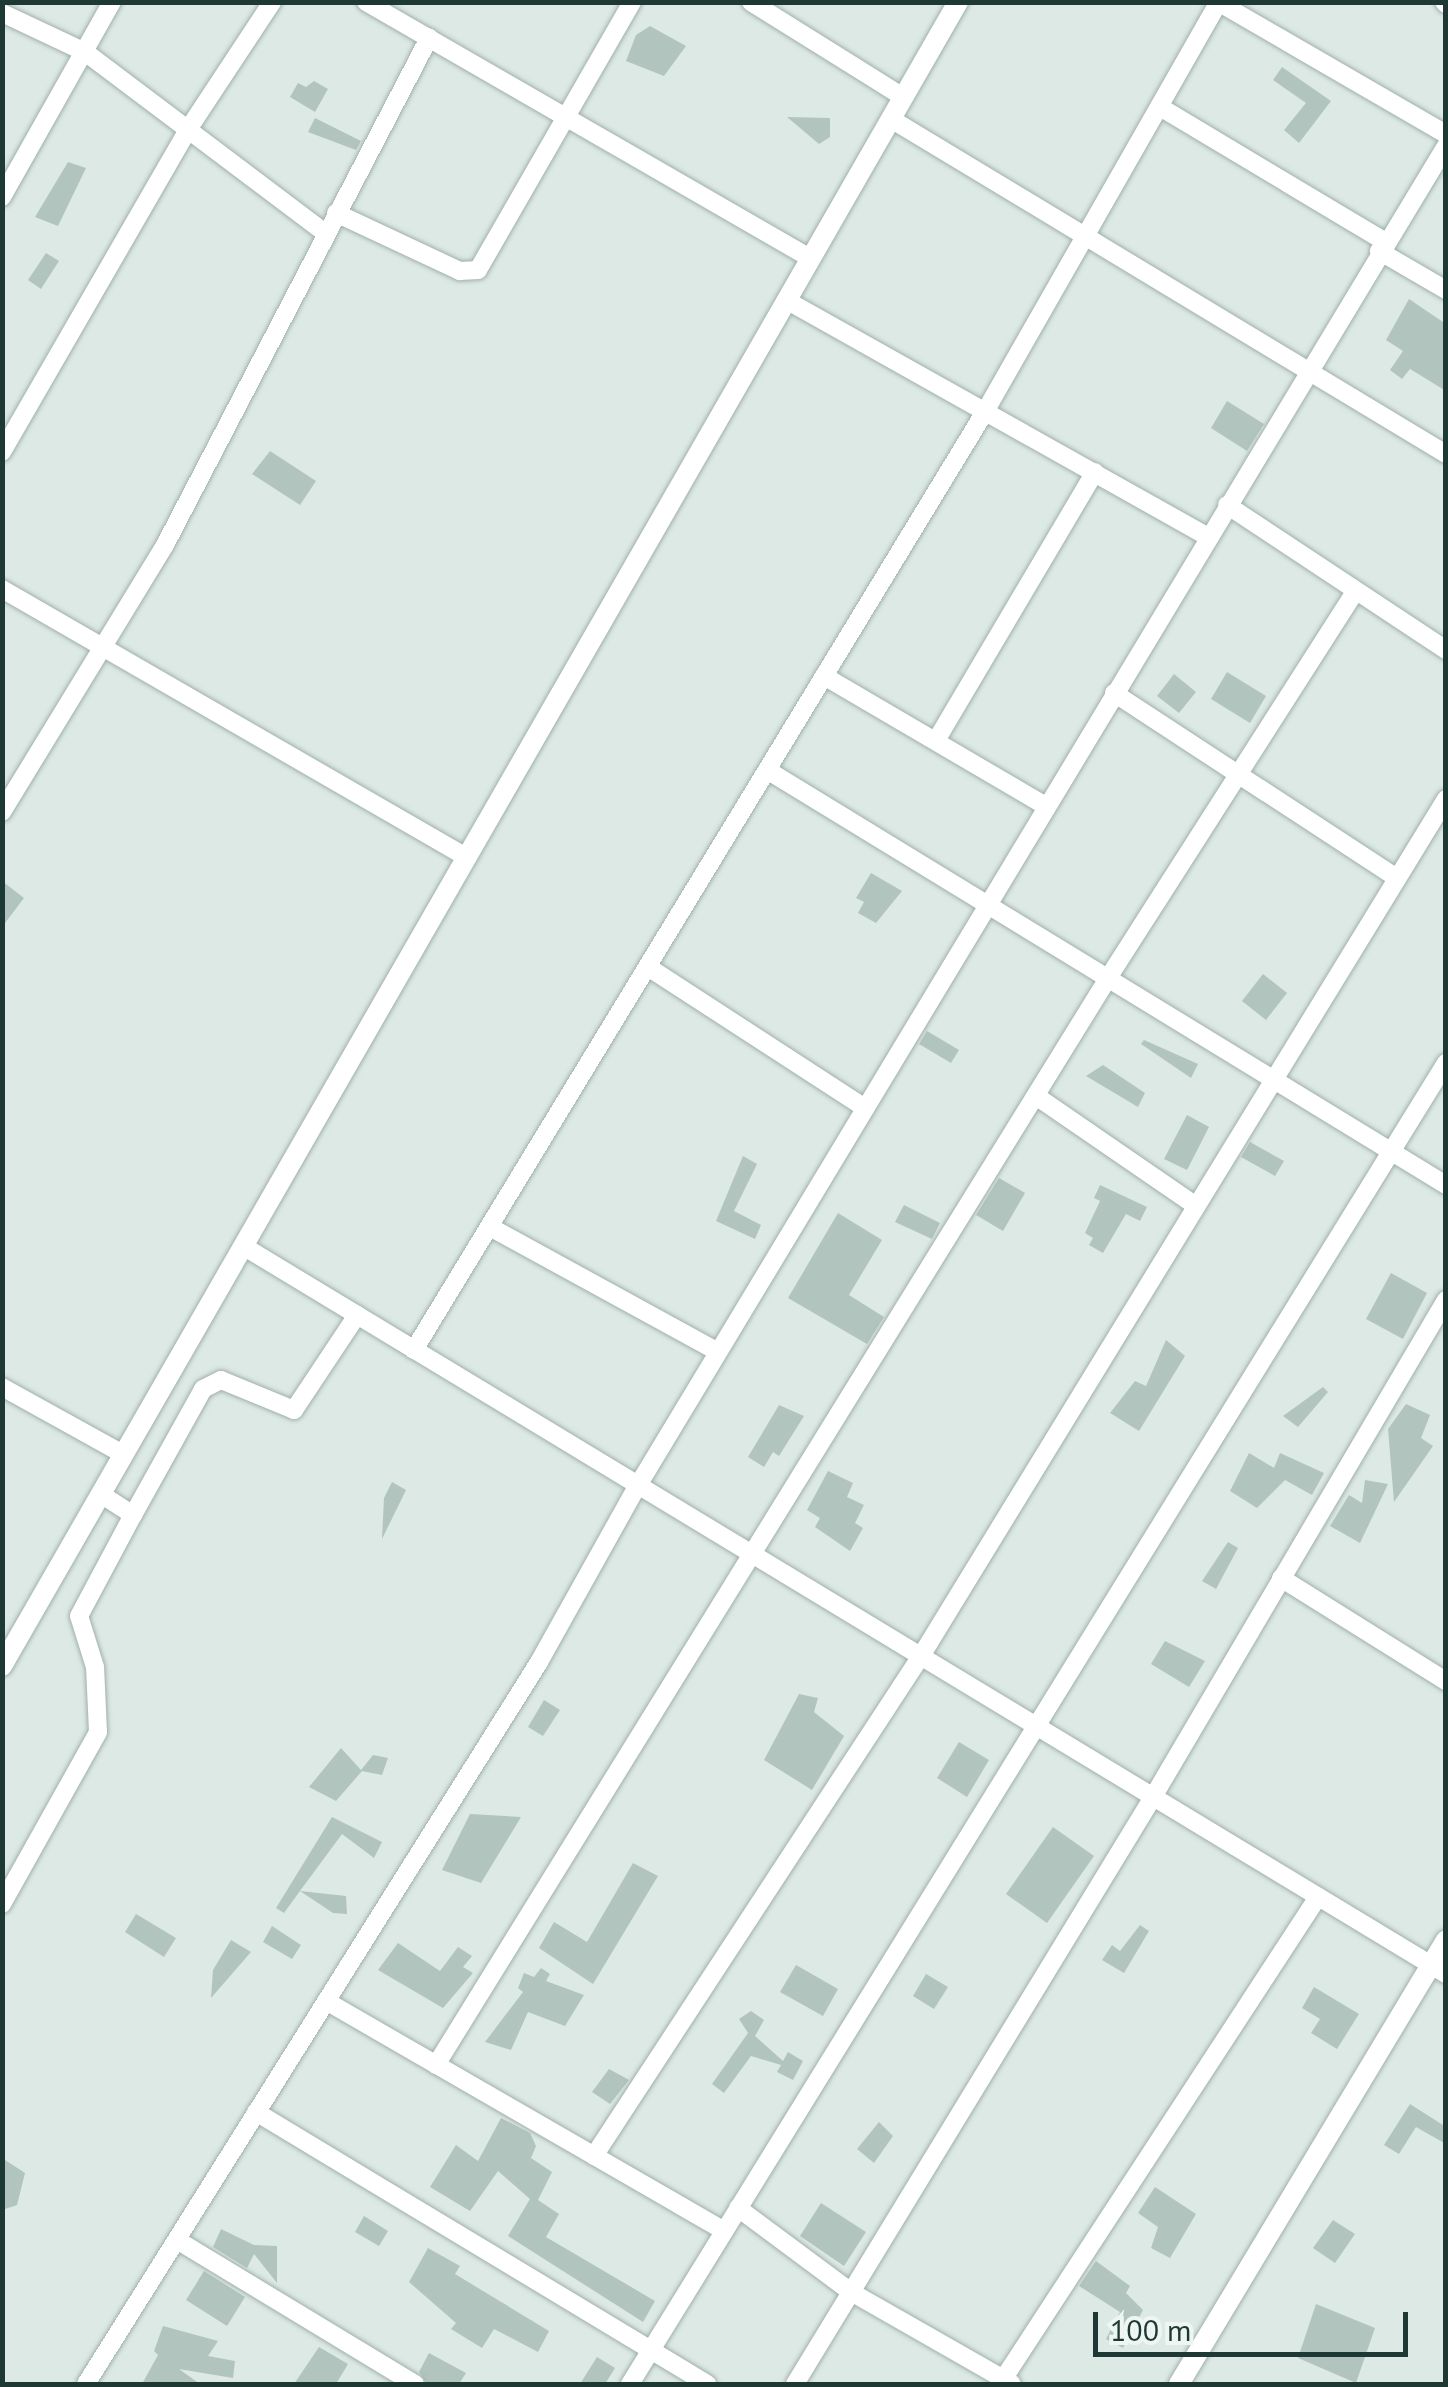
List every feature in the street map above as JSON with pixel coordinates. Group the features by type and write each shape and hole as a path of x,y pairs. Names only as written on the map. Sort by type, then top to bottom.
{"street":[{"path":"2,197 112,2"},
{"path":"2,452 189,128 272,2"},
{"path":"366,2 810,258"},
{"path":"336,213 460,271 478,270 632,2"},
{"path":"751,2 903,97"},
{"path":"2,1666 958,2"},
{"path":"414,1350 986,410 1082,232 1219,3 1446,134"},
{"path":"2,13 85,52 326,233"},
{"path":"2,812 106,649 429,38"},
{"path":"1160,107 1383,246 1446,290"},
{"path":"890,119 1446,454"},
{"path":"86,2384 539,1662 637,1487 1446,146"},
{"path":"786,300 1208,536"},
{"path":"937,739 1095,472"},
{"path":"1227,505 1446,650"},
{"path":"2,589 466,858"},
{"path":"436,2065 754,1557 1110,975 1355,592"},
{"path":"824,676 1046,806"},
{"path":"1114,693 1397,878"},
{"path":"767,770 1110,975 1446,1186"},
{"path":"594,2156 921,1656 1446,799"},
{"path":"648,966 864,1108"},
{"path":"630,2384 1446,1063"},
{"path":"1036,1096 1196,1206"},
{"path":"490,1227 718,1352"},
{"path":"243,1246 1438,1970"},
{"path":"795,2384 1153,1797 1446,1300"},
{"path":"2,1904 98,1732 94,1667 79,1616 203,1389 221,1380 294,1410 357,1315"},
{"path":"2,1386 123,1454"},
{"path":"101,1494 134,1515"},
{"path":"1282,1578 1446,1680"},
{"path":"738,2208 851,2292 1005,2383 1318,1897"},
{"path":"1178,2384 1438,1970 1446,1940"},
{"path":"326,2001 724,2230"},
{"path":"256,2112 708,2384"},
{"path":"176,2240 414,2384"}],"building":[{"path":"650,26 686,46 664,76 626,61 636,35"},
{"path":"1282,67 1331,101 1299,143 1284,130 1306,103 1273,80"},
{"path":"314,81 328,89 315,112 290,97 298,83 306,87"},
{"path":"787,117 830,118 830,137 819,144"},
{"path":"315,118 361,141 356,150 308,132"},
{"path":"68,162 86,168 58,226 35,217"},
{"path":"46,253 59,261 41,289 28,280"},
{"path":"1409,299 1446,324 1446,391 1410,369 1402,379 1390,370 1403,351 1386,340"},
{"path":"1227,401 1264,424 1247,451 1211,428"},
{"path":"270,451 316,481 300,505 252,474"},
{"path":"1227,672 1266,696 1250,723 1211,699"},
{"path":"1174,674 1196,692 1179,713 1157,696"},
{"path":"871,873 902,891 876,923 858,913 864,902 856,898"},
{"path":"2,881 24,898 2,927"},
{"path":"1263,974 1287,993 1266,1020 1242,1001"},
{"path":"927,1031 959,1050 951,1063 919,1044"},
{"path":"1144,1040 1198,1064 1191,1078 1141,1044"},
{"path":"1103,1065 1145,1093 1138,1107 1086,1076"},
{"path":"1187,1115 1209,1127 1187,1170 1164,1159"},
{"path":"1250,1142 1284,1161 1275,1176 1241,1157"},
{"path":"743,1156 757,1164 734,1211 761,1225 755,1239 716,1221"},
{"path":"999,1178 1025,1193 1003,1231 976,1215"},
{"path":"1100,1185 1147,1207 1140,1221 1126,1214 1103,1253 1089,1245 1093,1238 1085,1233 1100,1201 1094,1198"},
{"path":"904,1205 940,1223 932,1239 895,1222"},
{"path":"838,1213 882,1240 849,1295 884,1317 867,1344 788,1298"},
{"path":"1391,1273 1427,1293 1403,1339 1366,1319"},
{"path":"1166,1340 1185,1356 1139,1431 1110,1413 1135,1381 1146,1386"},
{"path":"1323,1387 1328,1392 1298,1427 1283,1416"},
{"path":"1406,1404 1430,1415 1421,1438 1433,1446 1394,1502 1388,1429"},
{"path":"779,1405 804,1416 779,1456 773,1452 764,1467 748,1457"},
{"path":"1249,1453 1274,1468 1280,1453 1324,1473 1312,1495 1285,1480 1257,1508 1230,1491"},
{"path":"828,1471 853,1483 847,1497 864,1505 855,1523 863,1528 850,1551 815,1527 820,1518 807,1510"},
{"path":"1365,1480 1388,1484 1360,1543 1330,1526 1349,1495 1362,1503"},
{"path":"392,1482 406,1490 382,1539 384,1498"},
{"path":"1228,1542 1238,1548 1216,1589 1202,1581"},
{"path":"1165,1641 1205,1661 1189,1687 1151,1664"},
{"path":"799,1694 818,1698 814,1712 844,1736 812,1790 764,1760"},
{"path":"544,1700 560,1710 543,1736 528,1727"},
{"path":"959,1742 989,1760 967,1797 937,1778"},
{"path":"341,1748 361,1770 373,1755 388,1758 382,1775 362,1771 336,1801 309,1787"},
{"path":"470,1814 521,1817 481,1883 442,1870"},
{"path":"332,1817 382,1842 374,1858 342,1834 284,1913 276,1908"},
{"path":"1053,1827 1094,1856 1047,1923 1006,1894"},
{"path":"633,1863 658,1876 593,1984 539,1948 554,1922 587,1942"},
{"path":"300,1891 346,1896 347,1914 333,1913"},
{"path":"136,1914 176,1938 164,1957 125,1932"},
{"path":"1140,1925 1149,1931 1124,1973 1102,1960 1112,1945 1120,1951"},
{"path":"272,1926 301,1945 292,1959 263,1942"},
{"path":"231,1940 251,1952 211,1998 213,1970"},
{"path":"398,1943 440,1971 458,1947 472,1956 463,1967 473,1973 443,2008 378,1970"},
{"path":"796,1965 838,1989 823,2016 780,1992"},
{"path":"541,1968 550,1974 546,1981 584,1995 565,2026 528,2012 511,2050 485,2042 523,1992 518,1988 524,1973 534,1977"},
{"path":"926,1974 948,1987 934,2009 913,1996"},
{"path":"1314,1987 1359,2014 1337,2049 1311,2033 1320,2019 1302,2008"},
{"path":"751,2011 764,2020 755,2036 783,2061 788,2052 803,2061 793,2080 777,2072 781,2065 751,2056 724,2093 712,2084 748,2033 739,2019"},
{"path":"609,2069 629,2080 610,2104 592,2092"},
{"path":"1410,2104 1446,2127 1446,2144 1416,2127 1399,2154 1384,2145"},
{"path":"501,2118 530,2133 536,2146 531,2158 552,2172 538,2200 559,2214 546,2237 655,2301 643,2322 508,2236 530,2199 498,2171 470,2211 430,2187 456,2145 478,2161"},
{"path":"879,2122 893,2136 874,2163 857,2149"},
{"path":"2,2158 25,2173 17,2205 2,2210"},
{"path":"1155,2187 1196,2214 1170,2258 1151,2248 1158,2227 1138,2213"},
{"path":"821,2203 866,2232 844,2266 800,2236"},
{"path":"364,2216 388,2231 379,2246 355,2232"},
{"path":"1333,2220 1355,2234 1335,2263 1313,2248"},
{"path":"221,2229 254,2245 277,2246 277,2283 254,2254 247,2268 213,2247"},
{"path":"428,2248 460,2266 455,2274 549,2331 538,2352 494,2329 482,2348 451,2329 456,2323 409,2282"},
{"path":"1096,2261 1130,2286 1126,2293 1143,2310 1123,2348 1106,2339 1120,2312 1079,2286"},
{"path":"204,2271 245,2297 227,2326 186,2300"},
{"path":"1316,2304 1375,2328 1356,2383 1298,2358"},
{"path":"163,2326 218,2341 208,2356 235,2361 233,2378 179,2369 200,2384 142,2384 158,2355 154,2351"},
{"path":"319,2347 348,2364 336,2384 294,2384"},
{"path":"429,2353 466,2373 459,2384 427,2384 419,2372"},
{"path":"597,2357 615,2368 605,2384 580,2384"}]}
